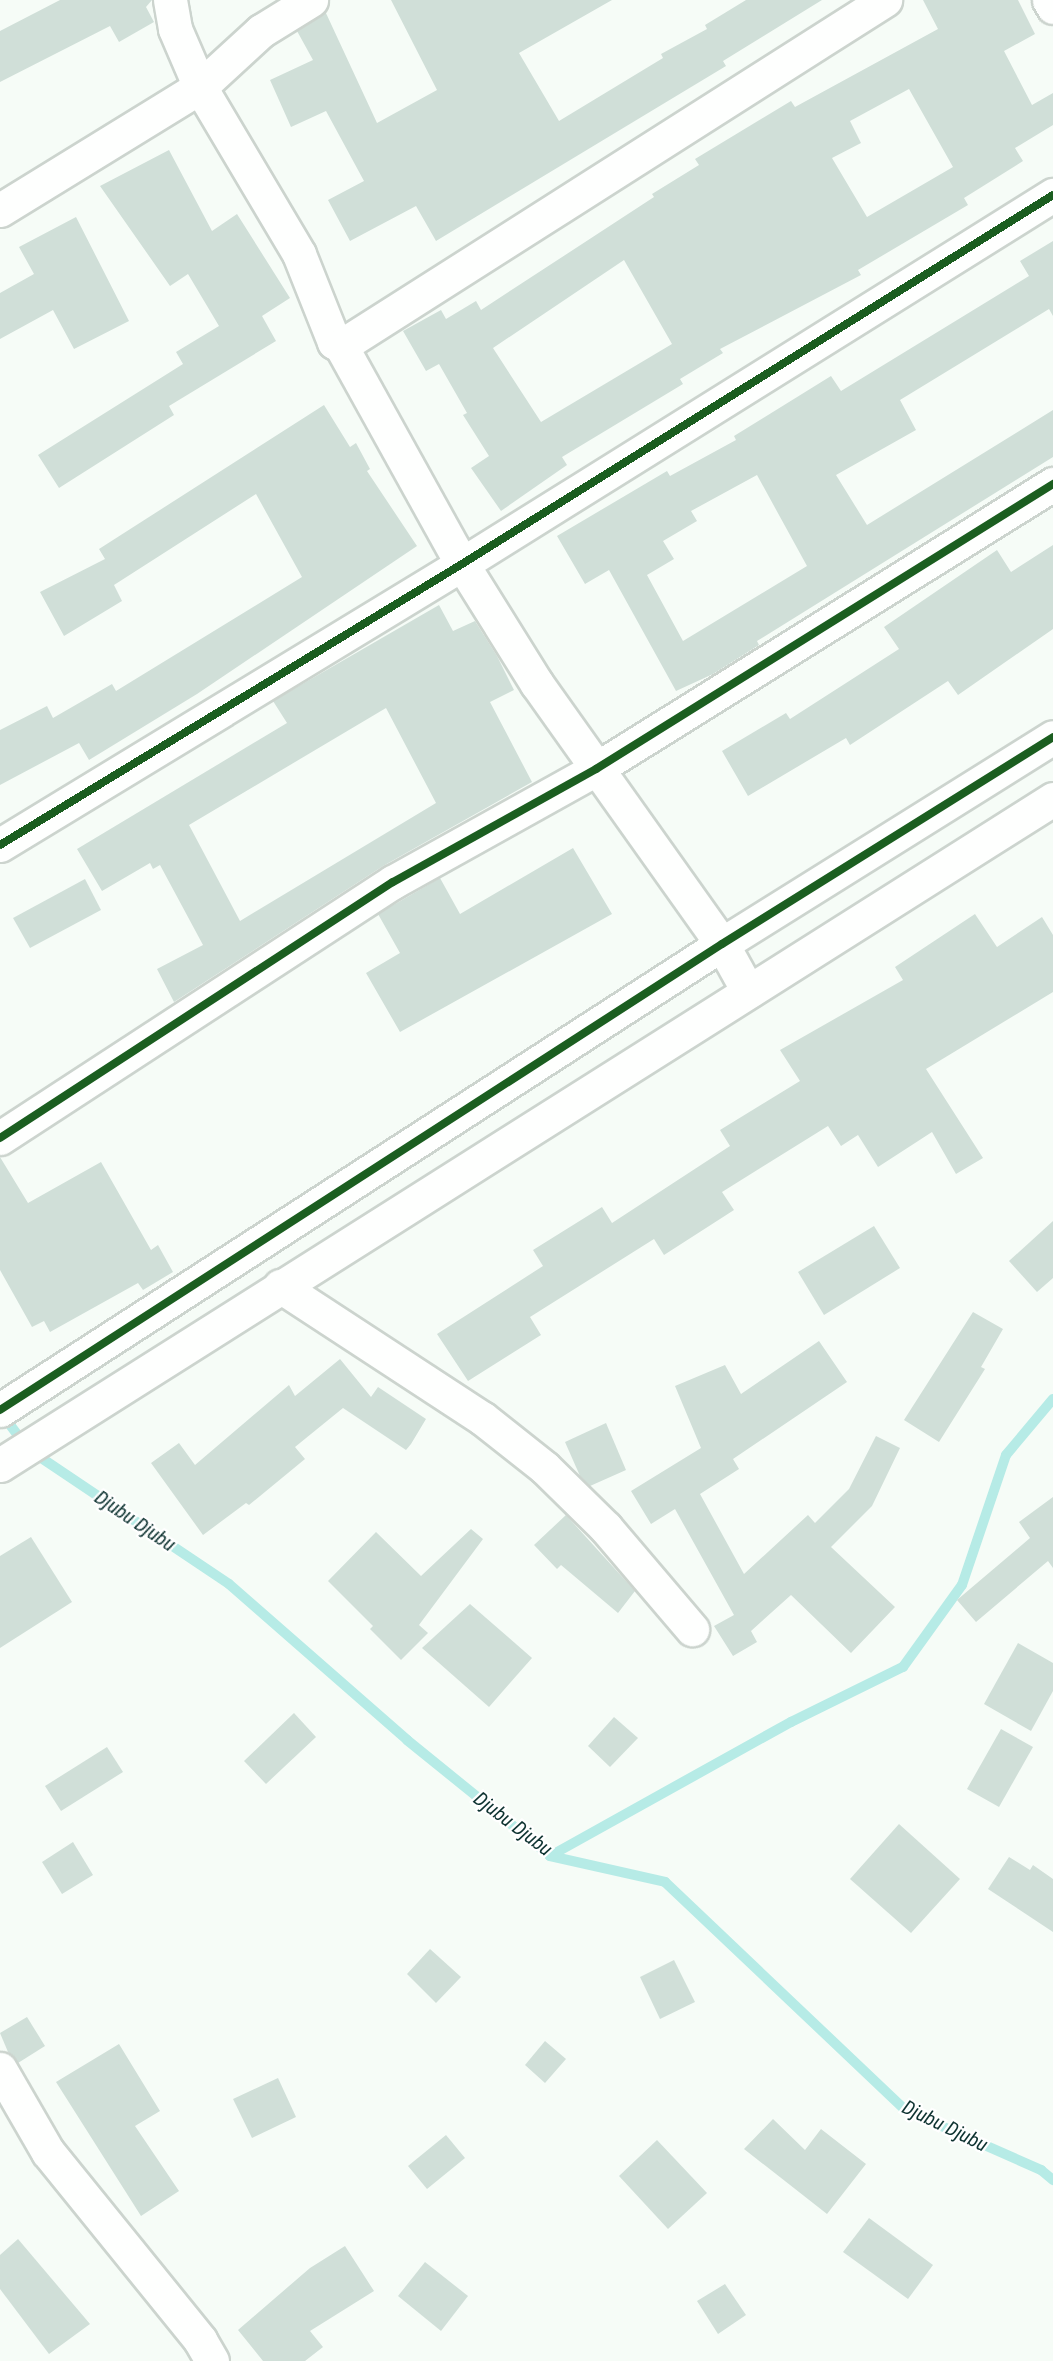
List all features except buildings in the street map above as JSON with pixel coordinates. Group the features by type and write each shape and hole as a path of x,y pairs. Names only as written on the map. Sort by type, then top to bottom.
{"street":[{"path":"170,0 175,29 200,87 299,254 334,342 341,346 462,564 596,769 723,944 748,991"},
{"path":"0,210 200,87 261,31 311,0"},
{"path":"341,346 885,0"},
{"path":"1049,0 1053,7"},
{"path":"0,845 462,564 1053,195"},
{"path":"0,1138 393,882 596,769 1053,484"},
{"path":"0,1410 723,944 1053,737"},
{"path":"0,1466 280,1286 1053,799"},
{"path":"280,1286 482,1418 545,1468 606,1528 692,1629"},
{"path":"0,2069 48,2152 200,2340 212,2361"}],"waterway":[{"path":"550,1856 791,1722 903,1667 962,1585 1006,1455 1053,1399"},
{"name":"Djubu Djubu","path":"2,1414 28,1449 229,1584 407,1740 550,1856 665,1882 905,2110 1041,2170 1053,2180"}],"cycle path":[{"path":"0,845 462,564 1053,195"},
{"path":"0,1138 393,882 596,769 1053,484"},
{"path":"0,1410 722,944 1053,737"}]}
